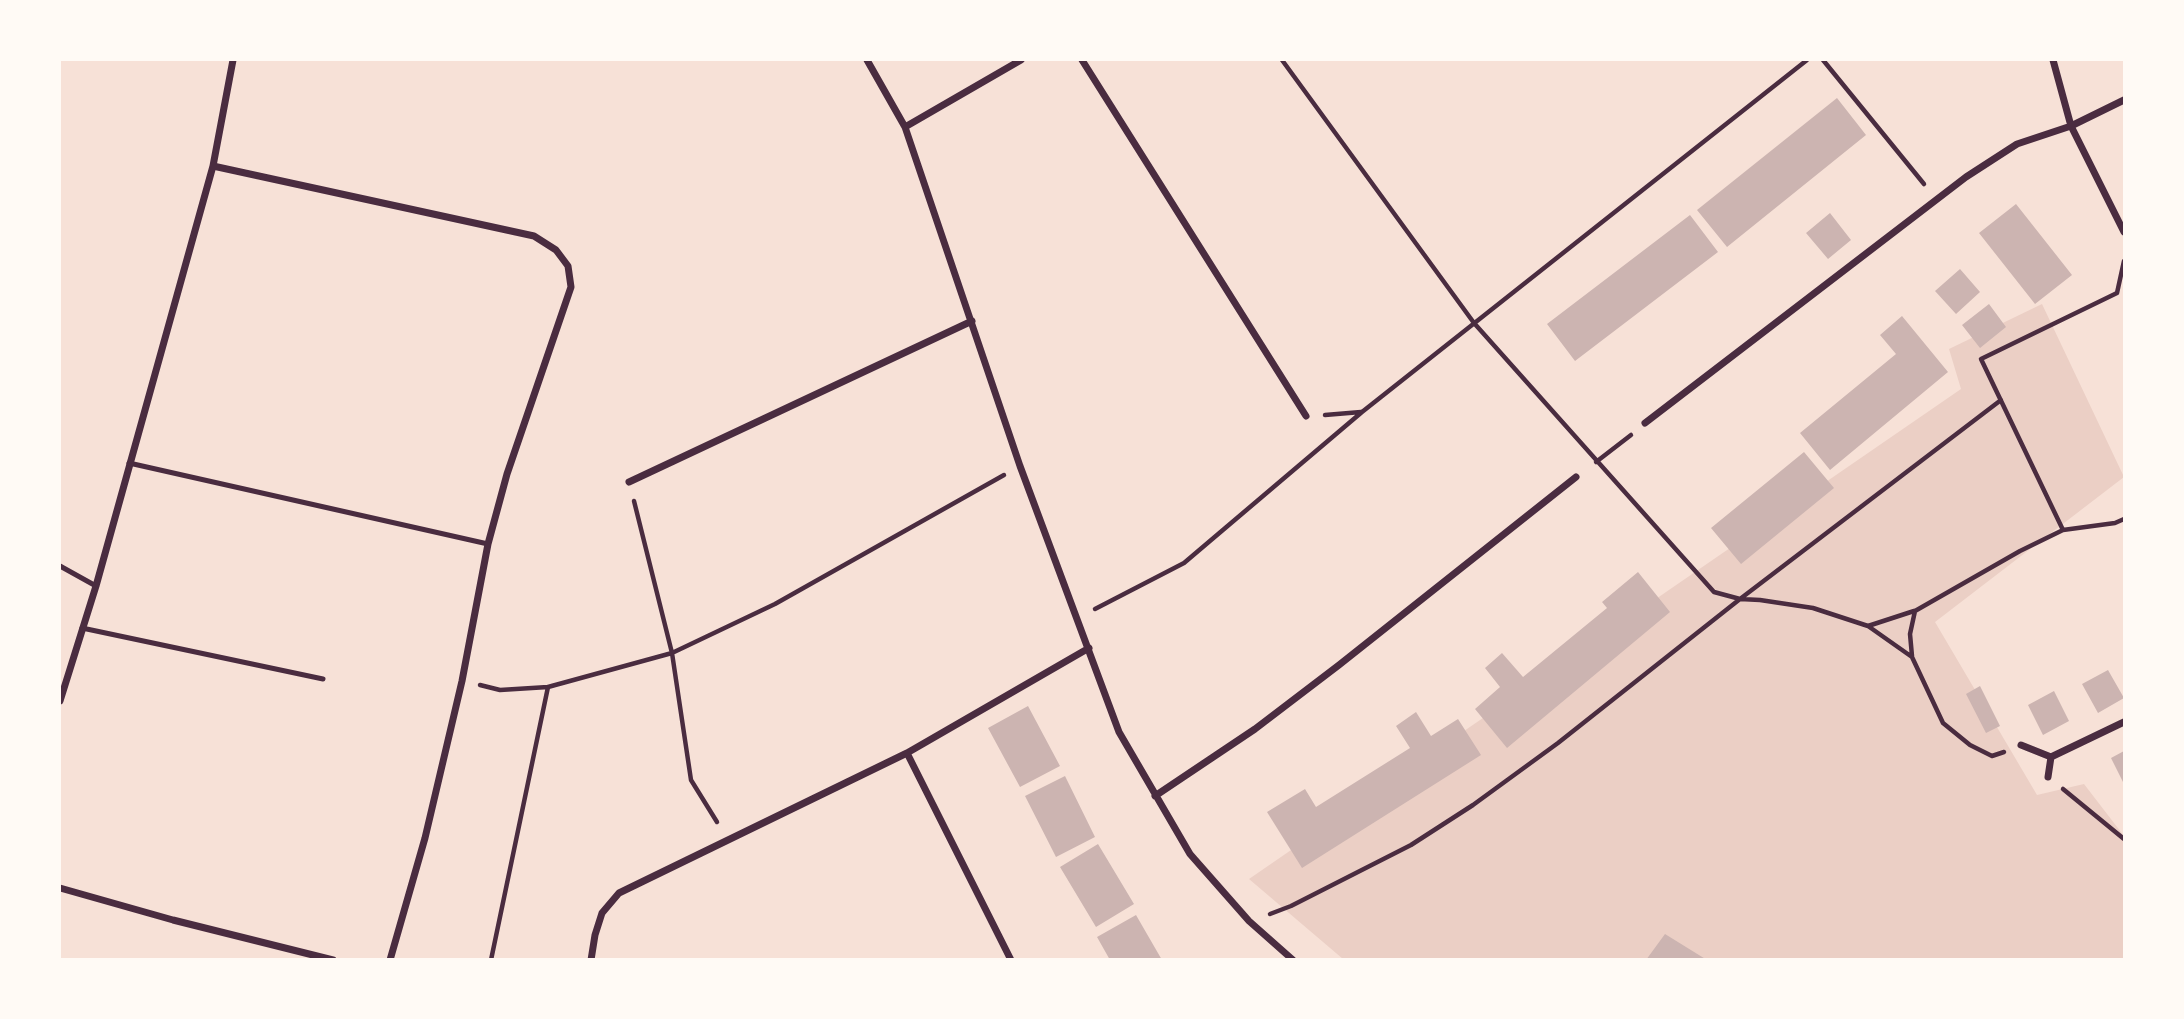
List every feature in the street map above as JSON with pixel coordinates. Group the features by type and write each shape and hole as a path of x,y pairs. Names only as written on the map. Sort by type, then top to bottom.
{"street":[{"path":"60,701 96,586 213,166 233,60"},
{"path":"867,60 905,127 1020,466 1119,732 1190,854 1249,921 1293,960"},
{"path":"905,127 1021,60"},
{"path":"1082,60 1306,416"},
{"path":"2053,60 2071,125 2124,232"},
{"path":"1645,423 1935,198 2017,144 2071,125 2124,100"},
{"path":"213,166 534,236 556,250 568,266 571,287 507,474 488,544 462,681 425,838 390,960"},
{"path":"629,482 972,321"},
{"path":"1155,796 1255,729 1339,666 1576,477"},
{"path":"591,960 595,935 603,913 619,893 907,753 1089,648"},
{"path":"2021,745 2051,757 2124,722"},
{"path":"907,753 1011,960"},
{"path":"2048,777 2051,757"},
{"path":"60,888 173,920 333,960"}],"lane":[{"path":"129,463 488,544"},
{"path":"60,566 96,586"},
{"path":"82,628 323,679"}],"path":[{"path":"1282,60 1474,323 1714,592 1740,599 1813,608 1868,625 1912,657"},
{"path":"1076,619 1184,563 1362,412 1807,60"},
{"path":"1823,60 1935,198"},
{"path":"2063,530 1981,359 2117,293 2124,261"},
{"path":"1249,921 1292,906 1410,845 1473,805 1558,743 1740,599 2001,400"},
{"path":"1306,416 1362,412"},
{"path":"1576,477 1645,423"},
{"path":"462,681 500,690 548,687 672,653 775,604 1020,466"},
{"path":"629,482 672,653 691,780 728,841"},
{"path":"1868,625 1915,611 2020,551 2063,530 2115,523 2124,519"},
{"path":"1915,611 1910,634 1912,657 1944,723 1970,745 1992,756 2021,745"},
{"path":"491,960 548,687"},
{"path":"2048,777 2124,839"}],"shaded area":[{"path":"2042,304 2124,477 1935,622 2037,795 2084,784 2124,836 2124,959 1343,959 1249,879 1961,389 1949,349"}],"building":[{"path":"1837,98 1866,135 1727,247 1697,210"},
{"path":"2016,204 2072,275 2035,304 1979,233"},
{"path":"1830,213 1851,240 1828,259 1806,233"},
{"path":"1690,215 1718,252 1575,361 1547,324"},
{"path":"1960,269 1980,292 1956,314 1935,291"},
{"path":"1989,304 2006,327 1980,348 1962,325"},
{"path":"1902,316 1948,372 1830,470 1800,433 1896,354 1880,335"},
{"path":"1804,452 1834,488 1741,564 1711,528"},
{"path":"1638,572 1670,612 1507,748 1475,709 1500,687 1485,668 1502,653 1523,677 1607,608 1602,602"},
{"path":"2108,670 2124,698 2098,713 2082,684"},
{"path":"1980,686 2000,726 1986,733 1966,694"},
{"path":"2054,691 2069,721 2043,735 2028,705"},
{"path":"1028,706 1060,766 1020,787 988,728"},
{"path":"1416,712 1431,736 1458,719 1481,755 1302,868 1267,812 1305,789 1316,807 1410,748 1396,726"},
{"path":"2124,751 2124,784 2111,758"},
{"path":"1065,776 1095,837 1056,857 1025,796"},
{"path":"1098,844 1134,904 1096,927 1060,867"},
{"path":"1136,915 1162,960 1110,960 1097,937"},
{"path":"1665,934 1707,960 1646,960"}]}
